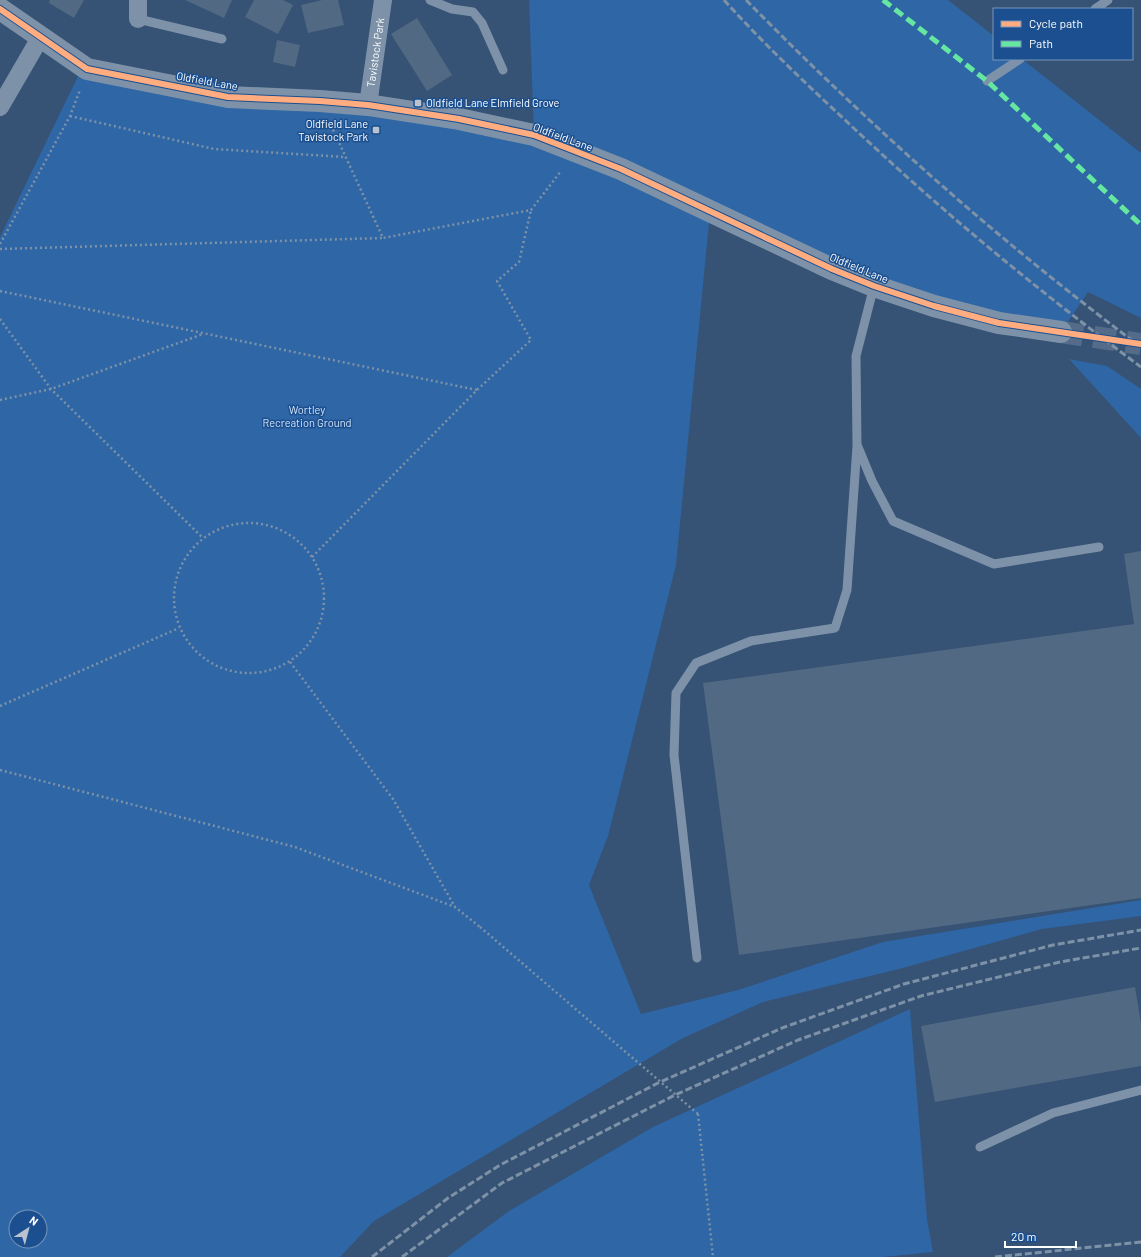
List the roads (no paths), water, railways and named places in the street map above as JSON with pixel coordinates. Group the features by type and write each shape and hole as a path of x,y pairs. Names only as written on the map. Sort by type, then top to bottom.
{"street":[{"path":"138,0 138,19"},
{"name":"Tavistock Park","path":"368,105 383,0"},
{"name":"Oldfield Lane","path":"0,9 40,38 88,69 228,97 320,101 368,105 459,119 526,134 621,170 832,269 874,286 934,306 999,323 1061,332"},
{"path":"0,107 40,38"}],"lane":[{"path":"430,0 452,9 473,12 482,23 503,70"},
{"path":"1096,8 1108,0"},
{"path":"138,19 222,39"},
{"path":"987,81 1018,60"},
{"path":"697,958 674,755 676,693 696,664 751,641 835,628 847,590 857,446 856,356 874,286"},
{"path":"857,446 872,481 893,521 994,564 1099,547"},
{"path":"980,1147 1053,1113 1141,1090"}],"tunnel":[{"path":"1061,332 1141,344"}],"railway":[{"path":"724,0 798,76 915,184 1026,278 1141,367"},
{"path":"746,0 840,92 937,181 1037,266 1141,347"},
{"path":"372,1257 448,1198 500,1165 658,1083 782,1028 904,984 1053,945 1141,930"},
{"path":"402,1257 502,1183 675,1095 798,1040 921,996 1060,962 1141,948"},
{"path":"995,1257 1141,1242"}],"place":[{"name":"Oldfield Lane Elmfield Grove","path":"418,103"},
{"name":"Oldfield Lane Tavistock Park","path":"376,130"}],"park label":[{"name":"Wortley Recreation Ground","path":"307,416"}]}
